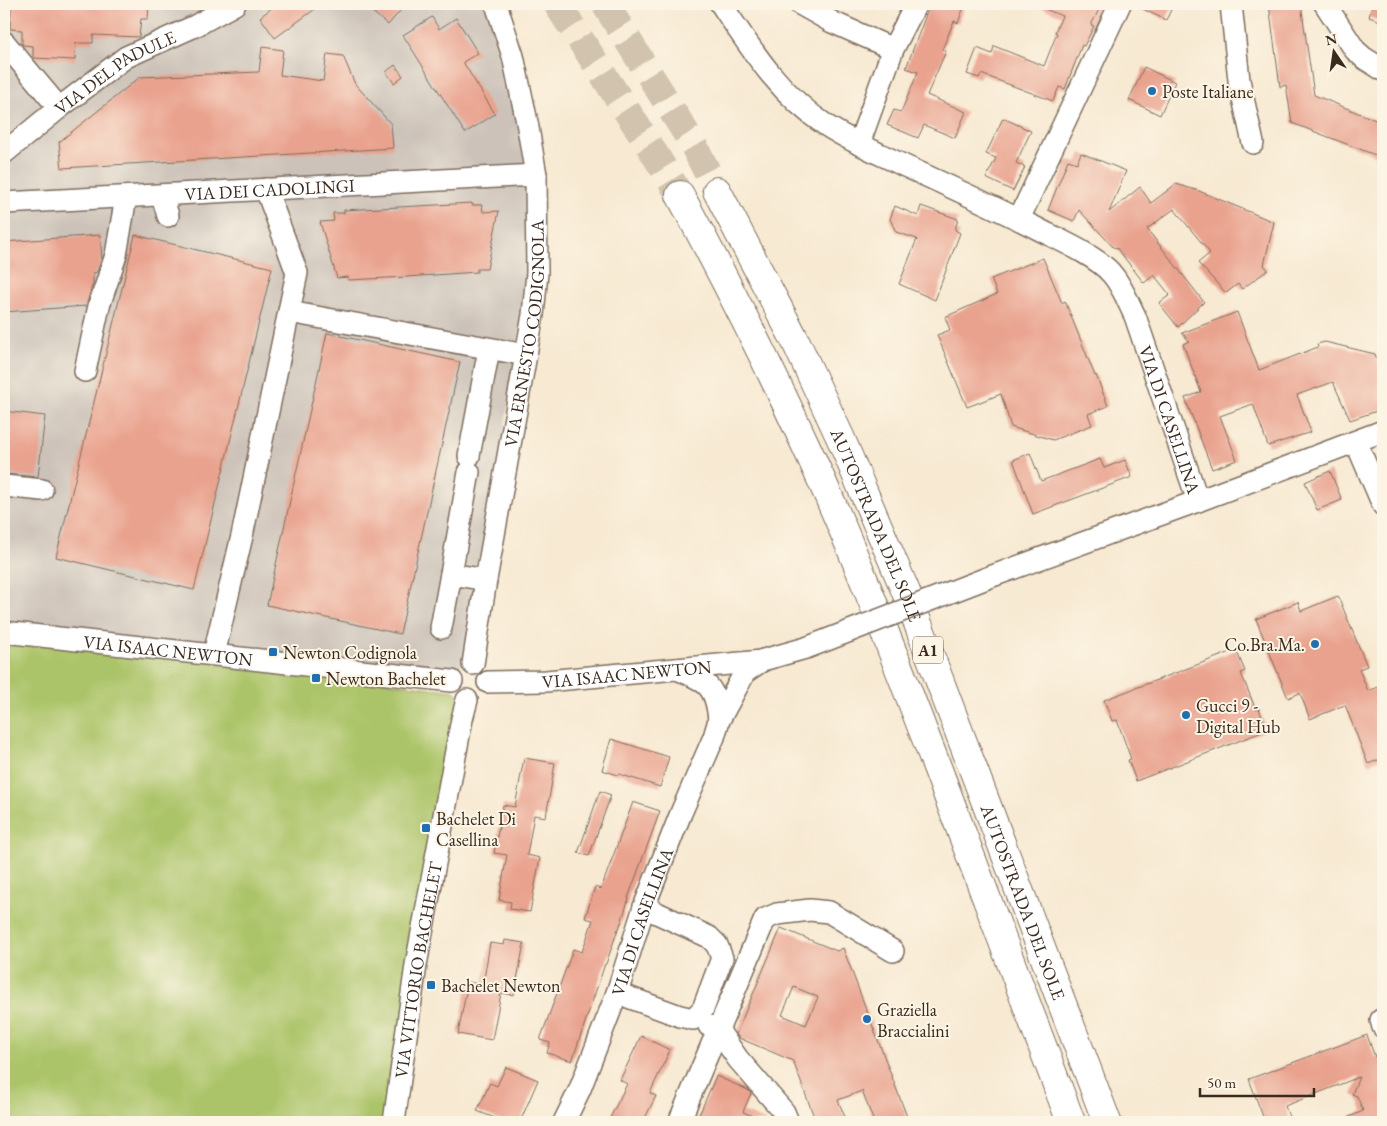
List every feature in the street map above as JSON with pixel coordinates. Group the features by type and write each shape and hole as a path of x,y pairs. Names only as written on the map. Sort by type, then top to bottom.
{"highway":[{"name":"AUTOSTRADA DEL SOLE","path":"717,191 795,340 906,592 1107,1122"},
{"name":"AUTOSTRADA DEL SOLE","path":"680,195 720,268 806,444 840,523 912,702 1071,1122"}],"street":[{"name":"VIA DEL PADULE","path":"4,153 126,57 195,26 235,4"},
{"name":"VIA ERNESTO CODIGNOLA","path":"473,664 533,316 537,272 536,176 513,56 496,4"},
{"name":"VIA DI CASELLINA","path":"564,1122 580,1089 617,993 644,908 681,813 720,720 745,672 763,660 806,648 987,578 1198,501 1135,316 1116,280 1106,268 1084,253 1019,219 859,144 826,126 784,90 770,75 721,4"},
{"path":"800,4 832,22 893,49"},
{"path":"859,144 893,49 916,4"},
{"path":"1019,219 1120,4"},
{"path":"1231,4 1239,80 1253,143"},
{"path":"1324,4 1355,50 1383,70"},
{"path":"4,42 59,108"},
{"name":"VIA DEI CADOLINGI","path":"4,203 536,176"},
{"path":"214,654 242,536 297,273 266,189"},
{"path":"162,195 168,216"},
{"path":"85,371 99,306 116,255 126,197"},
{"path":"289,312 526,355"},
{"path":"441,628 488,349"},
{"path":"1198,501 1383,431"},
{"path":"1356,442 1383,505"},
{"path":"4,486 42,490"},
{"path":"451,574 486,580"},
{"name":"VIA ISAAC NEWTON","path":"4,632 452,681"},
{"name":"VIA ISAAC NEWTON","path":"488,682 546,681 763,660"},
{"path":"473,664 479,666 487,675 487,690 482,696 467,700 460,697 452,688 452,681 454,672 458,667 473,664"},
{"path":"676,669 697,677 713,692 718,702 720,720"},
{"name":"VIA VITTORIO BACHELET","path":"394,1122 416,965 467,700"},
{"path":"644,908 708,937 717,945 722,958 703,1009 693,1019"},
{"path":"679,1122 765,919 777,914 810,910 829,912 893,952"},
{"path":"617,993 693,1019 718,1030 738,1059 784,1112 788,1122"}],"shaded area":[{"path":"4,4 496,4 537,225 467,663 458,667 453,675 4,632"}],"green space":[{"path":"4,632 454,691 460,697 394,1122 4,1122"}],"building":[{"path":"11,4 133,6 133,4 149,4 148,19 141,19 139,37 93,35 93,43 76,43 75,60 34,58 33,46 22,44 22,30 10,29"},
{"path":"277,4 322,4 275,38 260,17"},
{"path":"363,4 406,4 388,25"},
{"path":"930,4 965,4 958,23 954,21 942,50 946,51 927,95 966,112 955,138 924,125 918,138 887,125 894,110 901,112 918,72 906,68"},
{"path":"1033,4 1102,4 1091,25 1094,26 1084,46 1082,45 1065,89 1059,87 1053,101 981,74 979,78 967,74 977,48 992,54 994,46 1044,66 1062,16"},
{"path":"1132,4 1174,4 1166,20"},
{"path":"1269,4 1301,4 1314,95 1383,123 1383,158 1292,123 1286,85 1280,87"},
{"path":"1373,4 1383,7 1383,22 1369,17"},
{"path":"432,17 439,29 456,18 478,53 463,62 495,114 465,133 403,35"},
{"path":"262,47 283,50 280,75 323,81 327,54 343,56 355,84 391,124 393,148 62,168 59,142 140,77 259,72"},
{"path":"395,65 403,76 394,83 386,72"},
{"name":"Poste Italiane","path":"1144,67 1175,82 1160,115 1129,100"},
{"path":"1003,118 1031,131 1016,163 1025,167 1013,191 986,178 996,158 986,154"},
{"path":"1081,153 1126,171 1109,212 1140,187 1151,203 1176,184 1199,191 1274,222 1264,265 1268,270 1242,289 1238,284 1226,293 1198,263 1210,253 1174,209 1147,229 1204,302 1178,327 1159,303 1170,295 1154,275 1144,283 1116,247 1114,248 1079,210 1074,221 1048,210 1068,160 1077,163"},
{"path":"472,203 472,205 482,205 483,212 499,211 487,269 477,269 477,272 406,277 349,280 348,277 337,278 320,222 334,221 333,213 344,213 344,210"},
{"path":"895,206 918,216 921,206 958,219 955,230 960,233 935,300 899,284 917,239 896,232 890,219"},
{"path":"100,235 102,258 97,272 93,273 93,283 86,306 4,312 4,242"},
{"path":"135,235 272,268 194,590 56,557"},
{"path":"1043,258 1062,303 1065,301 1108,406 1088,414 1092,425 1053,440 1011,427 1001,394 967,407 937,335 950,330 945,317 997,294 991,279"},
{"path":"1237,312 1259,370 1318,347 1317,344 1325,342 1375,354 1383,376 1383,409 1350,420 1333,382 1297,395 1311,432 1268,446 1253,404 1220,416 1237,460 1212,469 1185,398 1201,392 1183,344 1189,341 1182,333"},
{"path":"327,333 460,362 400,634 267,605"},
{"path":"4,411 45,416 38,477 4,474"},
{"path":"1030,453 1041,481 1100,459 1104,468 1125,460 1132,477 1033,514 1013,460"},
{"path":"1330,471 1342,500 1317,510 1305,482"},
{"path":"1338,596 1367,666 1359,669 1368,691 1383,685 1383,758 1368,764 1345,705 1310,719 1300,693 1288,698 1256,619 1298,602 1301,611"},
{"name":"Gucci 9 - Digital Hub","path":"1236,650 1245,671 1241,673 1256,710 1259,709 1267,730 1136,781 1128,760 1131,759 1117,720 1112,721 1104,700"},
{"path":"611,739 669,757 660,787 602,770"},
{"path":"524,758 555,763 546,817 534,815 527,855 540,858 530,912 510,909 511,902 499,900 507,855 494,853 503,805 515,807"},
{"path":"600,791 611,795 589,856 578,853"},
{"path":"633,802 660,811 572,1061 547,1053 550,1043 540,1040 573,949 582,952 593,920 585,918 595,887 601,889"},
{"path":"781,928 837,951 843,948 909,1122 874,1122 862,1091 838,1100 847,1122 816,1122 793,1061 739,1038 736,1034","holes":["794,987 818,997 806,1025 782,1015"]},
{"path":"505,940 524,943 514,995 501,993 492,1040 458,1034 468,982 483,985 490,943 504,945"},
{"path":"1367,1035 1375,1057 1379,1056 1383,1060 1383,1122 1338,1122 1363,1111 1357,1096 1352,1094 1359,1077 1285,1106 1291,1122 1265,1122 1249,1079"},
{"path":"641,1036 670,1050 650,1093 656,1096 643,1122 608,1122 627,1084 620,1080"},
{"path":"506,1067 538,1080 520,1122 505,1122 477,1111 490,1083 497,1086"},
{"path":"716,1076 748,1090 751,1093 743,1112 768,1122 696,1122"}],"tunnel":[{"path":"557,4 680,195"},
{"path":"605,4 693,144 717,191"}],"place":[{"name":"Poste Italiane","path":"1152,91"},
{"name":"Co.Bra.Ma.","path":"1315,644"},
{"name":"Newton Codignola","path":"273,652"},
{"name":"Newton Bachelet","path":"316,678"},
{"name":"Gucci 9 - Digital Hub","path":"1186,715"},
{"name":"Bachelet Di Casellina","path":"426,828"},
{"name":"Bachelet Newton","path":"431,985"},
{"name":"Graziella Braccialini","path":"867,1019"}]}
